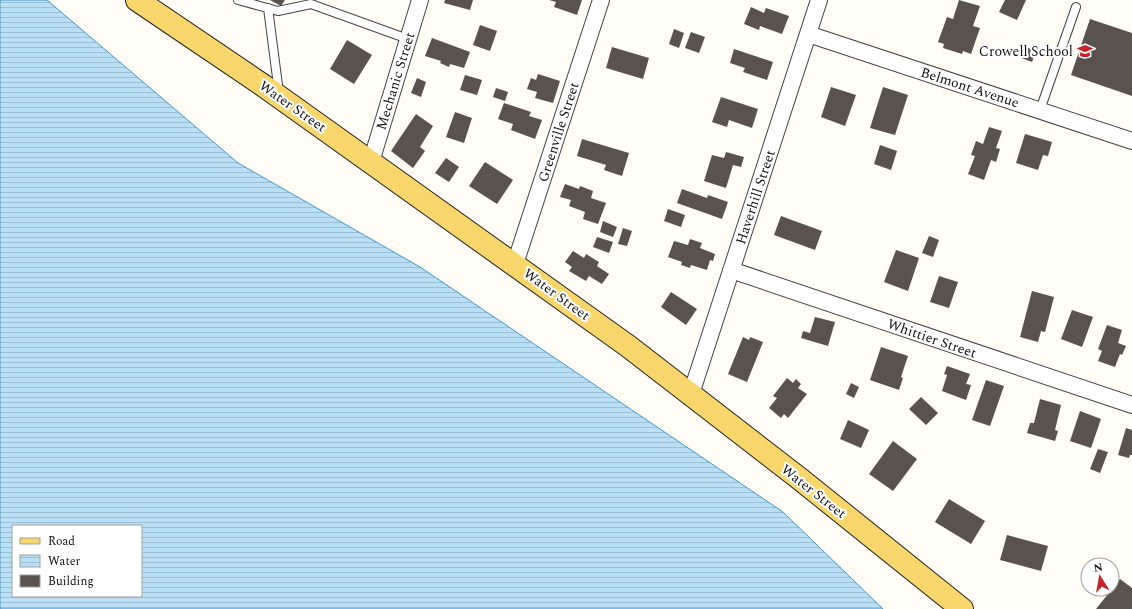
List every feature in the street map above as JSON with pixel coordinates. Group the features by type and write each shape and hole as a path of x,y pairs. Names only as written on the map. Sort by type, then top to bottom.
{"main road":[{"name":"Water Street","path":"137,0 280,97 628,346 691,394 962,609"}],"street":[{"name":"Mechanic Street","path":"371,162 420,0"},
{"name":"Greenville Street","path":"515,264 601,0"},
{"name":"Haverhill Street","path":"691,394 819,0"},
{"name":"Belmont Avenue","path":"808,34 1132,141"},
{"name":"Whittier Street","path":"731,270 1132,406"}],"lane":[{"path":"238,0 278,11 312,2 408,39"},
{"path":"1040,110 1076,7"},
{"path":"268,8 280,97"}],"water":[{"path":"0,0 47,0 238,163 420,267 783,512 883,609 0,609"}],"building":[{"path":"270,0 285,0 281,6"},
{"path":"445,0 473,0 470,10 444,3"},
{"path":"549,0 582,0 577,15 554,7 556,2"},
{"path":"959,0 980,6 973,26 980,28 971,54 963,51 962,54 943,48 944,44 938,42 947,17 953,19"},
{"path":"1005,0 1026,0 1017,20 999,12"},
{"path":"751,7 764,13 766,8 789,16 782,34 760,26 759,30 744,24"},
{"path":"1090,19 1132,33 1132,96 1071,75"},
{"path":"480,25 497,31 490,51 473,45"},
{"path":"674,29 684,33 679,48 669,44"},
{"path":"691,32 705,37 699,53 685,48"},
{"path":"432,38 470,52 464,68 450,64 449,67 440,63 441,61 425,56"},
{"path":"347,40 372,55 354,84 330,69"},
{"path":"1023,46 1036,51 1032,62 1019,57"},
{"path":"612,47 649,58 643,79 606,68"},
{"path":"734,49 773,62 767,80 743,72 745,68 730,63"},
{"path":"538,74 560,81 553,103 535,98 537,92 527,89 531,78 536,80"},
{"path":"465,75 482,80 477,95 460,90"},
{"path":"417,78 426,82 421,97 411,93"},
{"path":"831,87 856,95 845,126 821,117"},
{"path":"883,87 908,95 895,135 870,128"},
{"path":"496,88 508,92 505,101 493,97"},
{"path":"721,97 758,109 752,128 729,120 727,127 712,122"},
{"path":"504,103 531,112 529,116 542,120 535,139 511,130 513,124 498,119"},
{"path":"455,112 472,118 464,143 446,137"},
{"path":"416,114 433,126 420,147 425,151 413,168 391,151"},
{"path":"989,127 1002,131 996,148 1000,149 996,162 991,160 984,180 968,174 975,156 971,155 976,141 983,144"},
{"path":"1025,134 1052,142 1048,156 1043,155 1038,170 1016,163"},
{"path":"582,139 629,153 622,176 604,170 606,165 577,156"},
{"path":"880,145 897,151 891,170 874,164"},
{"path":"726,152 744,157 741,167 733,165 726,188 704,181 712,155 724,158"},
{"path":"446,158 459,167 449,182 435,173"},
{"path":"485,162 513,180 497,204 469,186"},
{"path":"565,184 579,189 580,186 593,191 591,198 606,203 598,224 583,219 585,212 569,206 571,200 560,197"},
{"path":"682,189 707,198 708,195 728,202 722,219 677,203"},
{"path":"668,209 685,215 681,227 664,221"},
{"path":"781,216 822,231 815,250 774,235"},
{"path":"603,221 617,227 613,237 600,232"},
{"path":"623,228 632,231 627,246 618,244"},
{"path":"929,236 939,240 933,257 922,253"},
{"path":"597,237 613,242 609,253 593,247"},
{"path":"690,239 702,243 700,248 715,254 713,261 710,260 707,270 691,265 690,268 681,265 682,262 668,257 674,241 688,245"},
{"path":"896,250 919,258 908,291 884,282"},
{"path":"573,251 584,258 586,254 599,262 597,266 609,274 602,284 589,276 586,281 569,271 572,267 565,262"},
{"path":"939,276 958,282 949,308 930,302"},
{"path":"1032,291 1054,297 1045,332 1041,331 1038,342 1020,337"},
{"path":"671,292 697,309 686,325 661,307"},
{"path":"1072,310 1093,317 1082,347 1061,339"},
{"path":"815,317 835,322 828,346 801,338 803,331 810,333"},
{"path":"1107,325 1122,330 1118,343 1126,346 1122,355 1120,354 1115,367 1098,361 1102,351 1098,349"},
{"path":"743,337 749,340 750,337 763,342 747,382 728,374"},
{"path":"881,347 908,356 901,377 903,378 899,390 870,380"},
{"path":"947,366 970,374 966,384 971,385 966,400 942,391 947,375 944,374"},
{"path":"787,378 793,383 796,379 801,384 798,388 807,394 788,418 784,414 781,418 769,408 777,398 773,396"},
{"path":"986,380 1004,386 990,426 972,420"},
{"path":"851,383 859,387 854,398 846,394"},
{"path":"921,397 938,413 926,425 909,409"},
{"path":"1040,399 1061,405 1055,430 1058,431 1055,441 1027,433 1030,423 1034,423"},
{"path":"1080,411 1101,419 1091,448 1070,441"},
{"path":"848,420 869,430 861,448 840,439"},
{"path":"1126,428 1132,430 1132,455 1130,455 1129,458 1118,455"},
{"path":"893,441 917,459 893,491 869,474"},
{"path":"1098,449 1108,452 1100,473 1090,469"},
{"path":"949,499 985,521 971,544 935,522"},
{"path":"1007,535 1048,546 1041,571 1000,560"},
{"path":"1120,579 1132,588 1132,609 1096,609 1106,597 1120,597"}],"place":[{"name":"Crowell School","path":"1085,51"}]}
